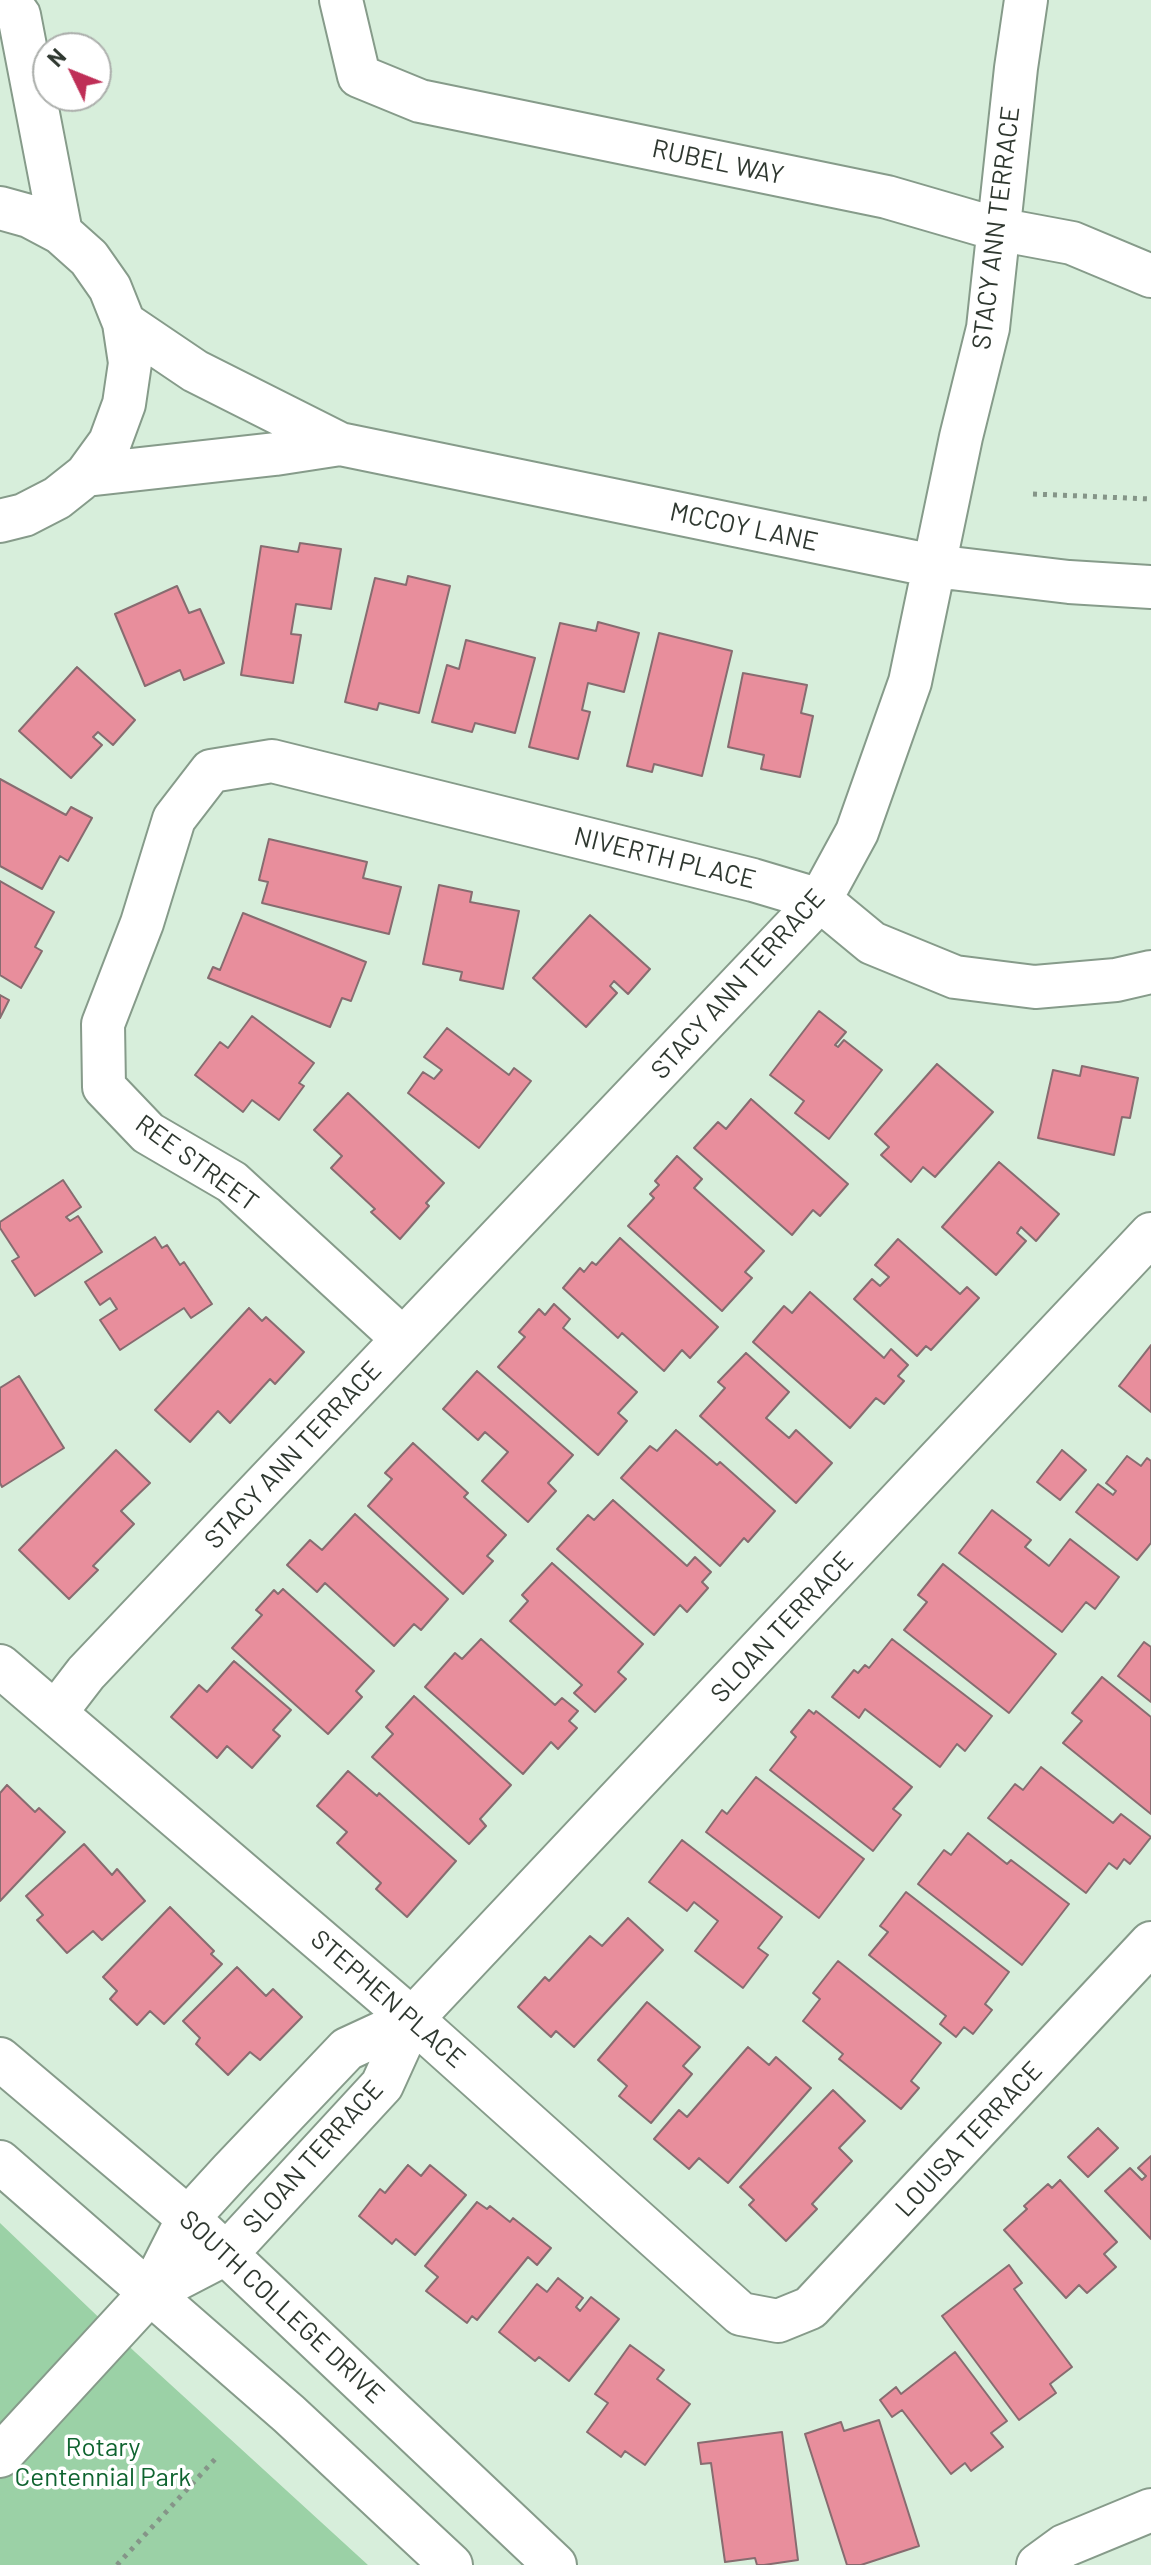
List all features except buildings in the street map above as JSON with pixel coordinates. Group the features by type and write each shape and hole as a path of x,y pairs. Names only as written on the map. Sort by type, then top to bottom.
{"street":[{"path":"5,0 19,15 61,233"},
{"name":"RUBEL WAY","path":"341,0 359,76 420,101 887,197 997,229 1072,243 1151,276"},
{"name":"STACY ANN TERRACE","path":"56,1712 86,1673 820,900 857,832 910,682 961,437 988,328 997,229 1026,0"},
{"path":"0,208 29,216 61,233 89,258 110,288 124,323 130,363 124,404 110,442 86,475 57,498 24,515 0,521"},
{"name":"MCCOY LANE","path":"124,323 195,371 340,444 934,566 1069,582 1151,587"},
{"name":"MCCOY LANE","path":"86,475 340,444"},
{"name":"NIVERTH PLACE","path":"211,771 272,761 753,880 820,900 872,943 955,977 1035,987 1116,980 1151,972"},
{"name":"REE STREET","path":"211,771 174,819 142,923 103,1024 104,1087 148,1133 232,1182 403,1339"},
{"name":"SLOAN TERRACE","path":"150,2293 227,2253 382,2085 412,2019 1151,1234"},
{"name":"STEPHEN PLACE","path":"0,1666 412,2019 741,2314 778,2321"},
{"name":"LOUISA TERRACE","path":"778,2321 810,2308 1151,1943"},
{"name":"SLOAN TERRACE","path":"150,2293 188,2218 347,2049 412,2019"},
{"name":"SOUTH COLLEGE DRIVE","path":"0,2059 227,2253 555,2565"},
{"path":"0,2162 289,2414 451,2565"},
{"path":"0,2456 150,2293"},
{"path":"1038,2565 1064,2546 1150,2514"}],"path":[{"path":"1033,494 1151,499"},
{"path":"117,2565 217,2457"}],"green space":[{"name":"Rotary Centennial Park","path":"0,2223 135,2352 368,2565 0,2565"}]}
